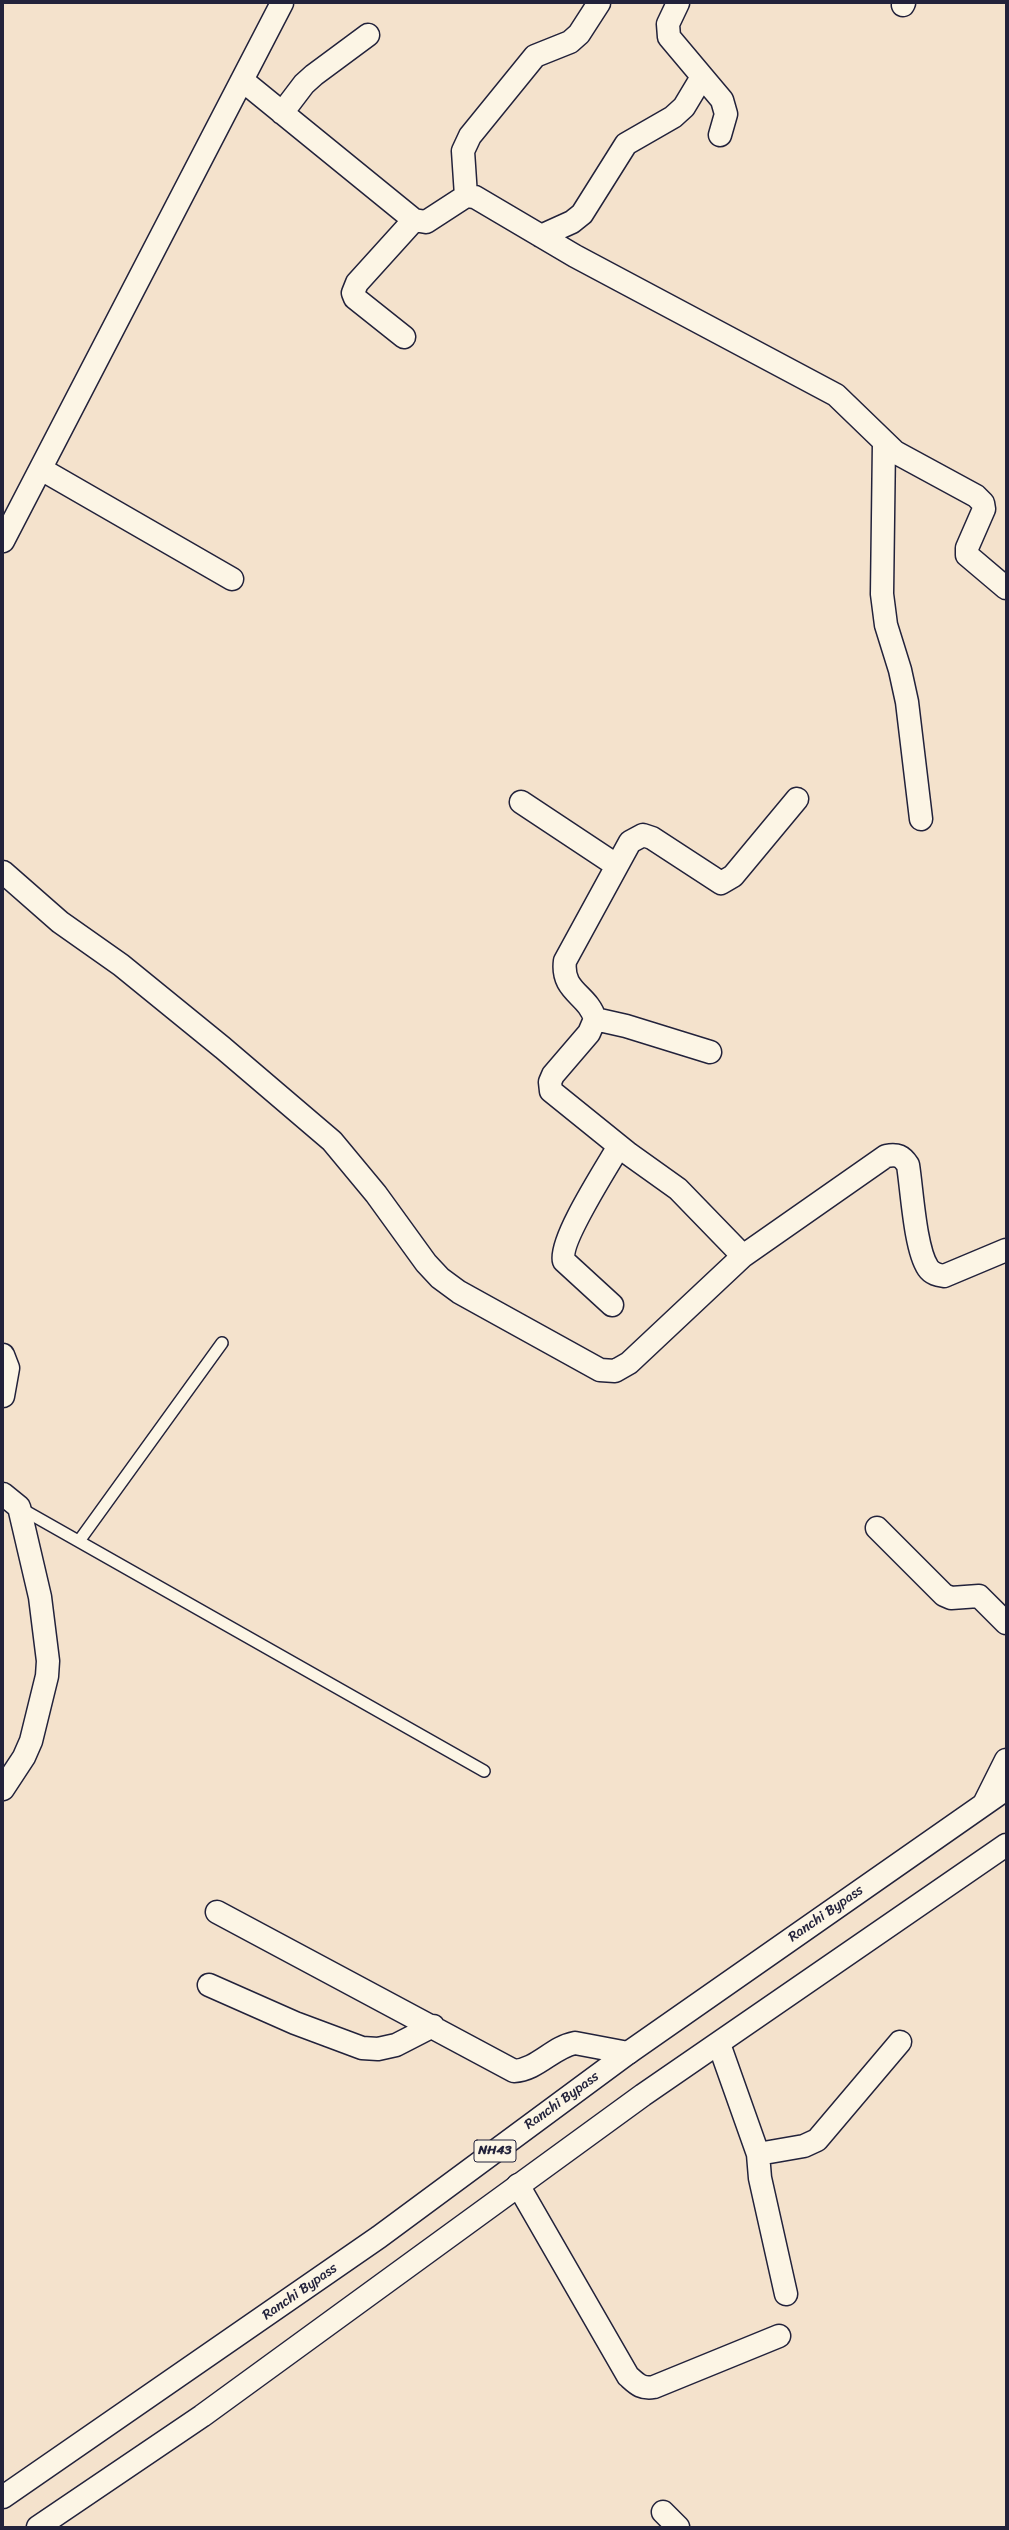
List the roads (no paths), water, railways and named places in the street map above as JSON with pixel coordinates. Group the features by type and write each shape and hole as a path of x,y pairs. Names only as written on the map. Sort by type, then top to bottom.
{"main road":[{"path":"3,540 282,3"},
{"path":"466,196 463,151 470,136 535,56 570,42 578,34 598,3"},
{"path":"678,3 668,24 669,37 725,107 720,136"},
{"path":"282,113 314,75 368,35"},
{"path":"542,236 572,222 582,214 626,144 673,117 684,107 702,77"},
{"path":"242,80 414,220 419,222 432,219 466,196 475,197 575,256 836,395 858,414 884,443 895,452 976,496 983,503 984,509 967,548 967,554 1006,588"},
{"path":"404,337 355,298 353,293 357,283 414,220"},
{"path":"884,443 882,594 886,625 898,662 907,702 921,819"},
{"path":"41,469 232,579"},
{"path":"743,1256 678,1189 619,1146 551,1091 550,1082 552,1075 589,1033 595,1019 590,1009 566,981 564,972 565,961 616,865 630,842 643,835 652,838 714,880 720,883 725,882 733,876 797,799"},
{"path":"521,802 616,865"},
{"path":"3,872 60,922 121,965 223,1048 332,1141 376,1194 426,1263 440,1278 459,1292 600,1370 615,1371 629,1363 743,1256 886,1156 895,1154 903,1158 908,1165 920,1247 928,1269 936,1275 944,1276 1006,1250"},
{"path":"595,1019 626,1026 710,1052"},
{"path":"612,1305 564,1261 563,1255 568,1236 619,1146"},
{"path":"3,1355 8,1368 3,1396"},
{"path":"3,1788 24,1757 31,1741 47,1676 48,1661 40,1597 11,1501"},
{"path":"877,1528 944,1595 951,1598 978,1596 1006,1623"},
{"path":"985,1803 1006,1760"},
{"name":"NH43","path":"985,1803 1006,1789"},
{"name":"Ranchi Bypass","path":"3,2497 379,2236 628,2053 985,1803"},
{"name":"NH43","path":"38,2527 202,2416 643,2095 1006,1845"},
{"path":"217,1912 514,2070 525,2069 567,2045 575,2043 628,2053"},
{"path":"209,1985 294,2024 362,2048 378,2049 396,2045 433,2026"},
{"path":"758,2154 804,2146 817,2140 900,2042"},
{"path":"719,2044 758,2154 760,2178 786,2294"},
{"path":"518,2185 628,2376 638,2386 645,2388 654,2387 779,2336"},
{"path":"663,2512 678,2527"}],"lane":[{"path":"79,1541 222,1342"},
{"path":"11,1501 484,1771"}]}
